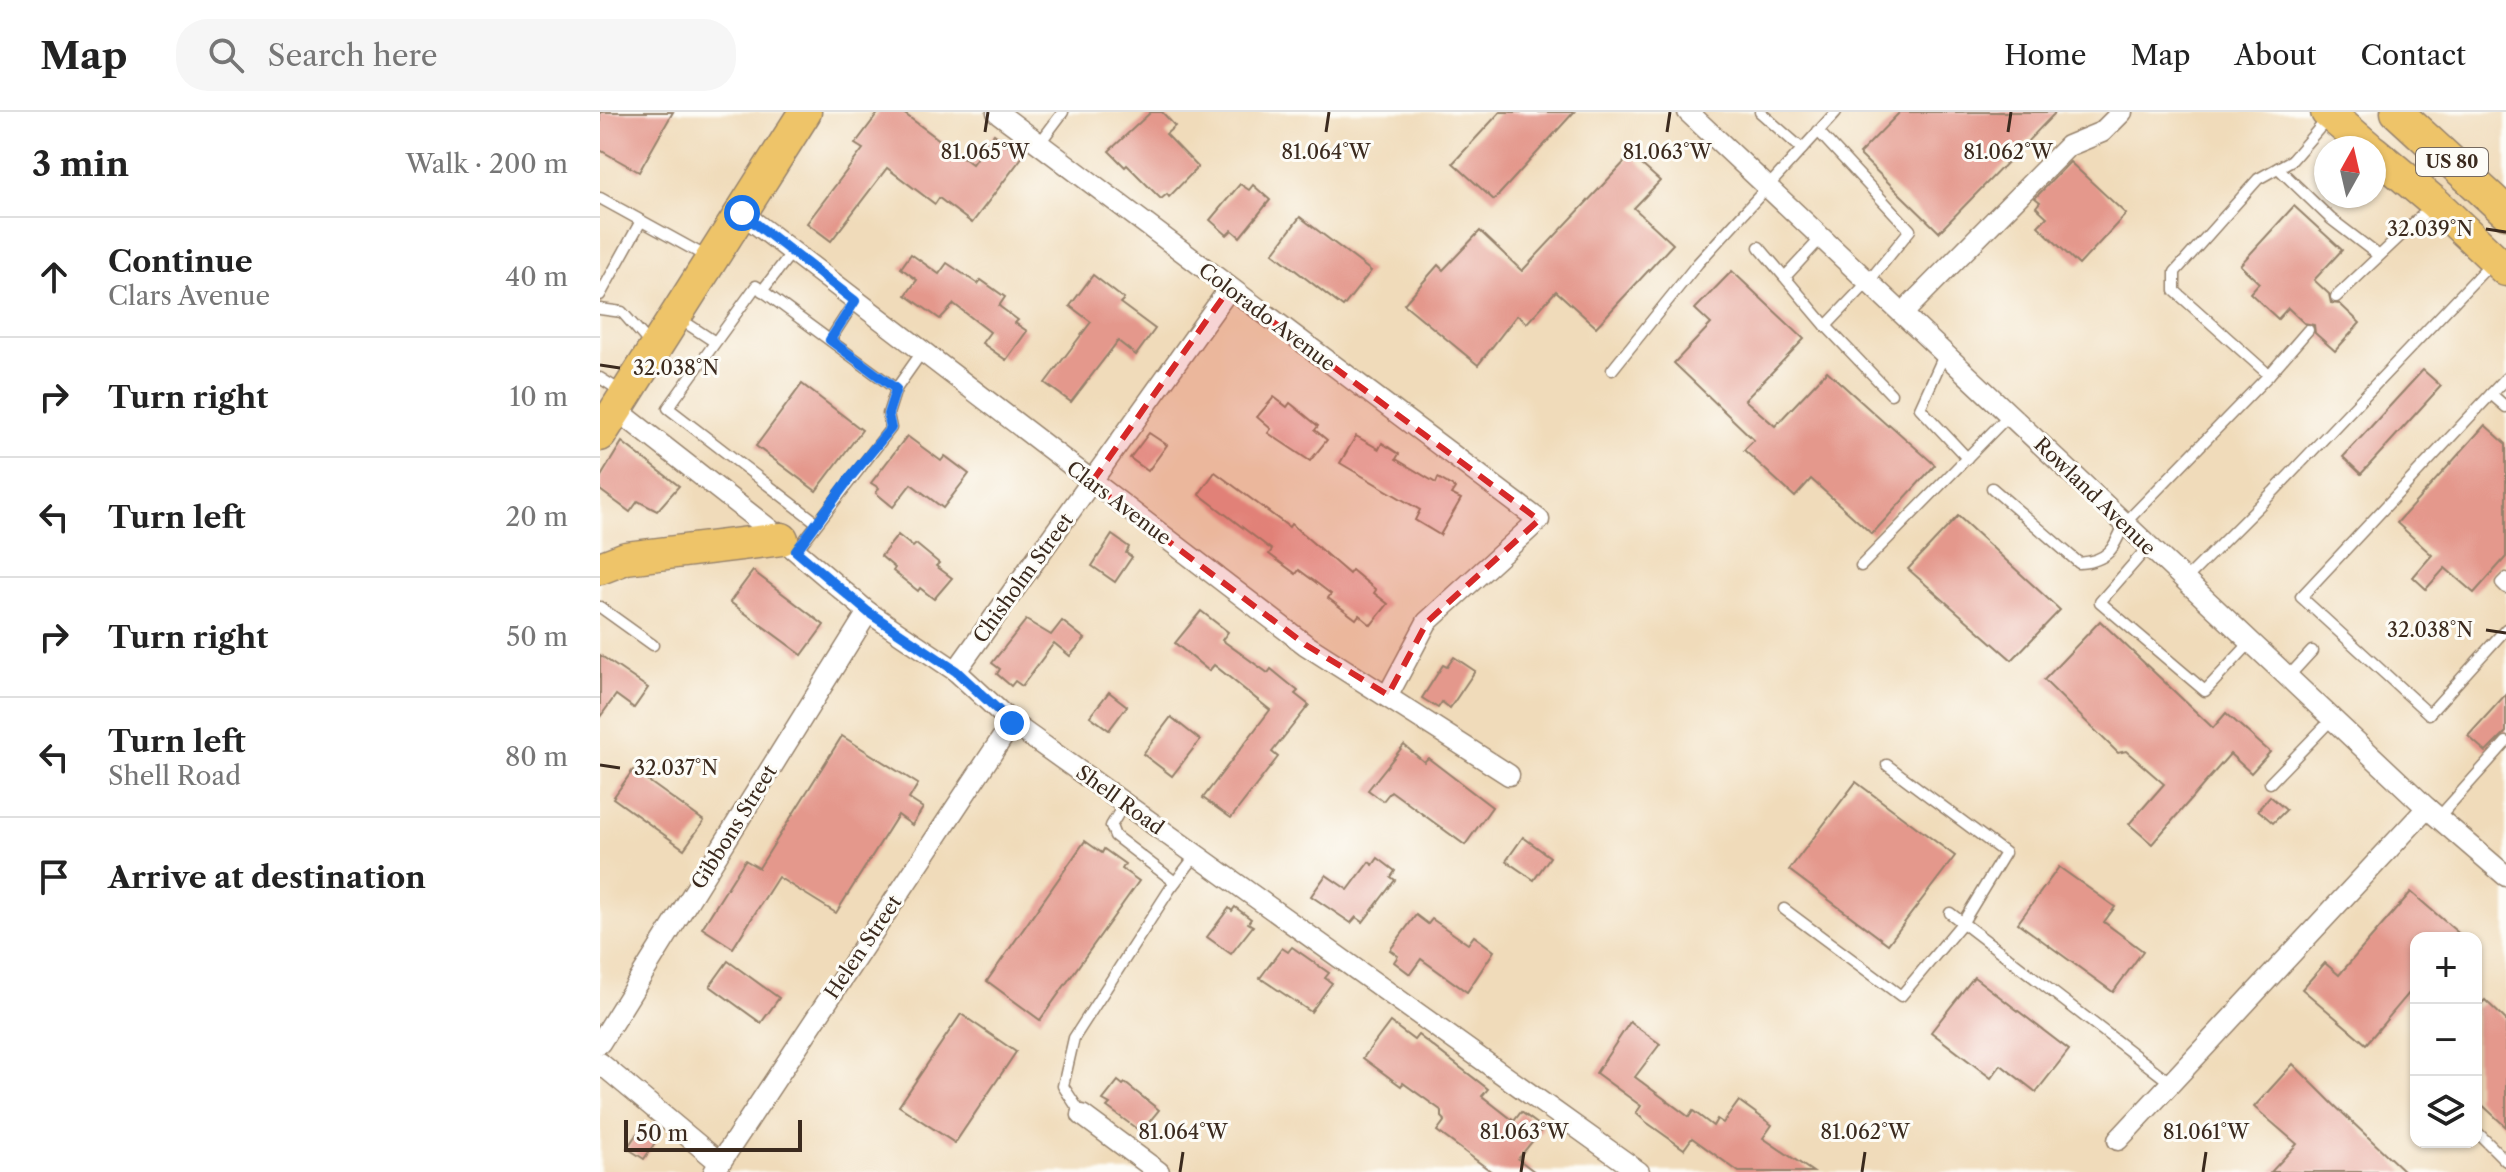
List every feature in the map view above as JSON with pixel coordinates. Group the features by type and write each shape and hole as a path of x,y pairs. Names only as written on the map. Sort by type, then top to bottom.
{"main road":[{"path":"610,404 655,349 805,112"},
{"name":"US 80","path":"2397,112 2506,212"},
{"path":"2328,114 2355,136"},
{"name":"US 80","path":"2386,162 2502,259"},
{"path":"600,568 626,558 789,545"}],"street":[{"name":"Colorado Avenue","path":"997,112 1539,520 1427,622 1388,695"},
{"name":"Rowland Avenue","path":"1688,112 2287,678 2432,813 2506,876"},
{"path":"1903,313 2068,146 2102,132 2122,112"},
{"name":"Clars Avenue","path":"742,213 1306,645 1509,775"},
{"name":"Chisholm Street","path":"956,671 1229,289"},
{"name":"Shell Road","path":"610,404 789,545 868,612 956,671 1012,723 1637,1171"},
{"name":"Gibbons Street","path":"600,1043 868,612"},
{"name":"Helen Street","path":"721,1169 1012,723"},
{"path":"2118,1140 2432,813"},
{"path":"600,1063 721,1169"},
{"path":"1082,1115 1159,1172"}],"lane":[{"path":"1039,144 1063,112"},
{"path":"1760,112 1802,149"},
{"path":"1612,370 1698,263 1836,112"},
{"path":"2269,375 2175,291 2175,272 2258,179 2292,160 2328,114"},
{"path":"1818,131 1910,230 1869,281 1826,326"},
{"path":"2278,168 2331,219 2378,255"},
{"path":"600,198 712,260"},
{"path":"2336,297 2435,203"},
{"path":"600,295 641,221"},
{"path":"1785,277 1822,237"},
{"path":"1759,247 1826,326 1891,394"},
{"path":"762,291 792,252"},
{"path":"2184,581 2502,259"},
{"path":"816,522 668,408 756,286 896,389"},
{"path":"830,340 855,301"},
{"path":"600,309 622,312 655,349"},
{"path":"676,316 715,342"},
{"path":"1992,488 2079,563 2097,562 2111,550 2124,524 2269,375 2308,330"},
{"path":"789,545 816,522 891,428 888,414 896,389 922,352"},
{"path":"1945,353 1920,408 1967,458"},
{"path":"2506,378 2301,597 2429,714 2506,629"},
{"path":"2491,394 2506,407"},
{"path":"1861,566 2009,415"},
{"path":"2148,547 2100,602 2205,691 2250,643"},
{"path":"2506,578 2501,583 2506,588"},
{"path":"600,607 653,645"},
{"path":"2287,678 2312,651"},
{"path":"2270,783 2332,719"},
{"path":"2432,813 2506,742"},
{"path":"1784,909 1901,996 1963,922 2005,853 1887,765"},
{"path":"1124,804 1111,826 1115,836 1175,882"},
{"path":"1082,1115 1063,1086 1074,1038 1175,882 1196,855"},
{"path":"1950,913 2171,1083"},
{"path":"2482,1137 2506,1161"}],"highlighted area":[{"path":"1229,289 1539,520 1427,622 1388,695 1306,645 1091,483"}],"building":[{"path":"600,112 673,112 639,172 600,150"},
{"path":"879,112 902,112 972,164 994,134 1023,156 972,223 939,198 935,204 887,168 831,241 807,223 863,149 855,144"},
{"path":"1151,112 1162,112 1175,126 1166,134 1198,167 1169,197 1167,194 1161,199 1109,151"},
{"path":"1500,112 1574,112 1494,200 1453,163"},
{"path":"1900,112 2056,112 1939,232 1859,154"},
{"path":"1631,155 1660,181 1634,208 1673,244 1596,327 1556,291 1527,323 1517,315 1478,365 1404,304 1438,265 1443,270 1480,231 1522,271"},
{"path":"2070,162 2126,214 2079,265 2038,226 2047,217 2036,207 2040,202 2035,198"},
{"path":"1240,184 1249,190 1253,185 1270,200 1240,237 1232,230 1227,235 1210,220"},
{"path":"2294,206 2342,250 2314,280 2329,294 2331,303 2340,304 2360,323 2335,351 2315,333 2314,325 2304,323 2288,308 2278,319 2250,293 2259,283 2240,265"},
{"path":"1300,217 1371,271 1343,307 1273,253"},
{"path":"911,254 939,274 947,263 978,284 981,280 1005,297 999,306 1027,331 1006,360 982,343 990,332 954,304 940,319 906,295 917,280 901,268"},
{"path":"1732,271 1804,339 1745,400 1775,426 1827,371 1935,465 1872,534 1811,479 1795,497 1744,450 1754,440 1674,363 1711,324 1695,309"},
{"path":"1093,275 1124,299 1120,303 1155,329 1136,355 1118,341 1071,402 1045,383 1091,322 1070,306"},
{"path":"2423,370 2441,386 2361,474 2343,457"},
{"path":"802,384 862,430 816,491 756,446"},
{"path":"1274,397 1287,407 1290,403 1318,426 1315,430 1327,440 1310,461 1268,433 1271,429 1257,417"},
{"path":"2485,425 2506,444 2506,557 2474,593 2445,568 2426,589 2413,577 2432,555 2397,523"},
{"path":"1149,433 1167,445 1148,471 1130,458"},
{"path":"907,436 941,461 945,456 969,474 943,508 911,484 893,507 876,493 879,488 871,483"},
{"path":"1356,436 1379,449 1382,443 1399,454 1396,459 1436,483 1438,478 1455,488 1451,494 1461,499 1440,535 1415,520 1420,510 1340,463"},
{"path":"622,442 679,486 657,511 638,501 630,512 600,490 600,478"},
{"path":"1215,472 1289,527 1291,524 1349,574 1352,570 1376,590 1374,593 1388,604 1371,625 1359,615 1356,619 1328,598 1331,594 1299,570 1296,574 1269,554 1272,550 1199,494"},
{"path":"1958,516 2060,610 2012,660 1908,569"},
{"path":"898,535 913,547 916,544 952,578 934,599 920,588 918,591 893,571 895,568 881,556"},
{"path":"1112,535 1129,547 1126,553 1132,557 1115,582 1092,566"},
{"path":"753,571 824,625 802,655 730,602"},
{"path":"1201,611 1228,632 1222,640 1268,673 1271,669 1298,691 1295,694 1309,705 1272,752 1278,757 1231,818 1203,798 1270,710 1214,665 1209,671 1175,643"},
{"path":"1026,620 1051,635 1062,621 1085,639 1070,656 1054,643 1022,686 1015,681 1011,686 997,674 1000,669 992,663"},
{"path":"2100,621 2213,728 2226,713 2270,752 2251,773 2230,754 2152,844 2129,824 2164,784 2126,751 2118,753 2044,680"},
{"path":"600,655 648,688 634,708 616,695 600,717"},
{"path":"1454,657 1475,671 1450,708 1442,702 1438,708 1422,698 1443,665 1447,667"},
{"path":"1109,692 1127,706 1109,730 1090,716"},
{"path":"2506,694 2506,732 2486,752 2468,736"},
{"path":"1171,717 1200,740 1172,776 1143,754"},
{"path":"842,736 918,784 909,799 923,808 912,825 898,815 836,913 778,877 733,948 702,928 745,860 759,868"},
{"path":"1404,745 1424,762 1428,758 1492,807 1465,845 1391,791 1383,801 1368,790"},
{"path":"633,770 704,821 684,849 613,798"},
{"path":"1856,782 1955,856 1888,944 1789,870"},
{"path":"2270,796 2286,810 2273,823 2258,810"},
{"path":"1523,837 1550,857 1534,880 1506,861"},
{"path":"1085,841 1102,853 1104,849 1125,864 1122,869 1139,881 1040,1020 987,981"},
{"path":"1378,858 1395,871 1391,877 1395,880 1363,922 1356,917 1351,923 1311,896 1326,875 1348,890 1369,862 1373,865"},
{"path":"2059,867 2115,907 2104,922 2143,951 2113,992 2018,923"},
{"path":"2411,892 2457,932 2410,932 2410,992 2366,1044 2302,989 2325,963 2339,975"},
{"path":"1235,907 1251,919 1248,923 1253,926 1231,954 1207,937 1229,908 1232,911"},
{"path":"1416,915 1428,924 1432,919 1468,944 1474,936 1494,951 1467,992 1421,959 1410,974 1394,962 1398,956 1390,950"},
{"path":"1292,947 1329,973 1325,978 1332,983 1311,1012 1260,978 1282,948 1288,952"},
{"path":"728,961 779,998 761,1023 710,986"},
{"path":"1974,977 2069,1050 2036,1092 2001,1065 1991,1078 1931,1032"},
{"path":"2485,1000 2506,1020 2506,1127 2482,1105 2482,1003"},
{"path":"961,1014 1016,1052 955,1143 899,1106"},
{"path":"1390,1022 1414,1040 1418,1035 1488,1089 1482,1096 1514,1121 1521,1112 1543,1128 1518,1159 1535,1172 1492,1172 1437,1131 1445,1120 1442,1111 1363,1058"},
{"path":"1630,1022 1660,1044 1635,1077 1689,1117 1693,1111 1713,1126 1717,1119 1723,1123 1739,1101 1772,1125 1763,1138 1813,1172 1739,1172 1692,1138 1684,1149 1646,1122 1636,1113 1641,1106 1596,1073"},
{"path":"2293,1064 2405,1172 2271,1172 2297,1144 2254,1107"},
{"path":"1118,1081 1123,1085 1125,1083 1159,1110 1141,1132 1107,1107 1110,1104 1103,1100"},
{"path":"640,1129 657,1140 644,1159 627,1148"}],"route":[{"path":"742,213 855,301 830,340 896,389 888,414 891,428 796,551 868,612 956,671 1012,723"}]}
